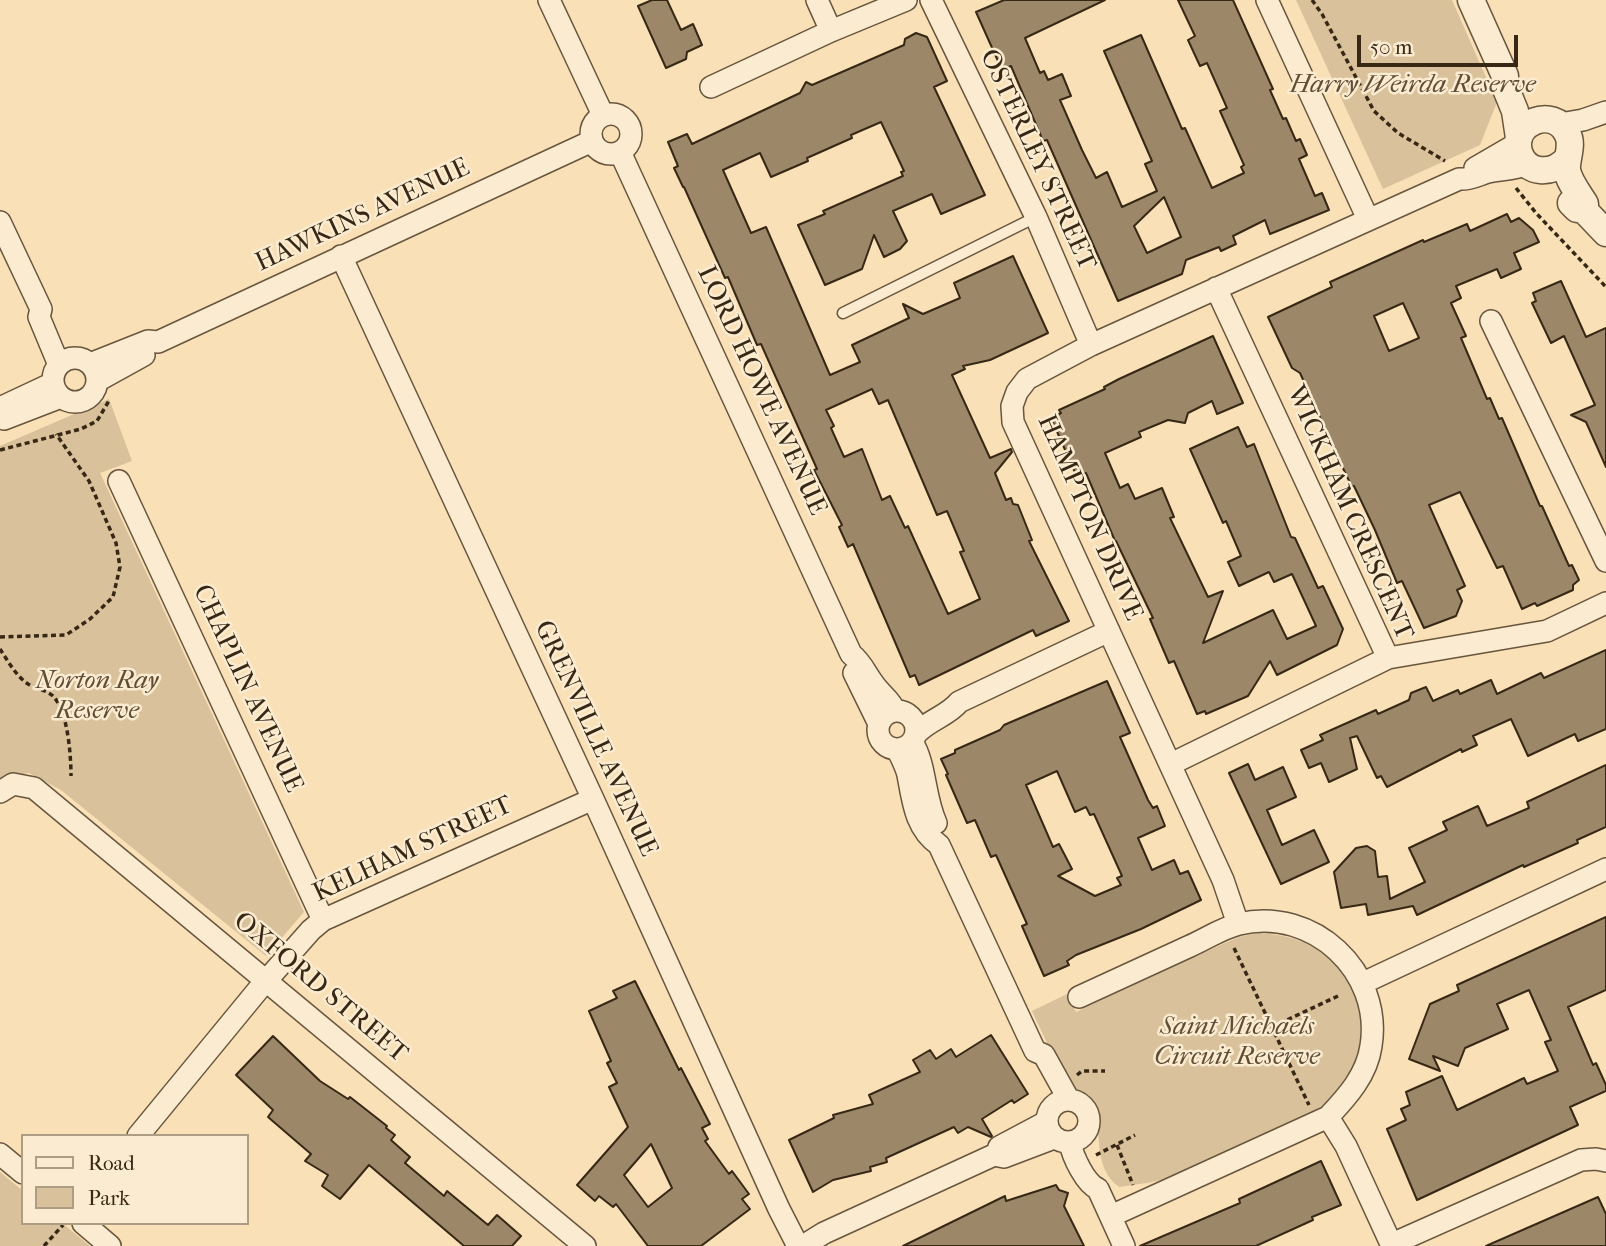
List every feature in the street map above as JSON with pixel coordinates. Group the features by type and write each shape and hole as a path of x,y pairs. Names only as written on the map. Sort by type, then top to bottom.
{"street":[{"path":"549,0 603,115"},
{"path":"817,0 831,31"},
{"path":"711,87 831,31 906,0"},
{"name":"OSTERLEY STREET","path":"931,0 1036,217 1091,345"},
{"path":"1267,0 1368,219"},
{"path":"1471,0 1505,76 1504,84 1515,111 1522,159 1577,209 1584,210 1606,233"},
{"path":"1505,76 1512,79 1527,101 1561,137 1568,174 1585,204 1584,210"},
{"path":"1561,137 1583,120 1606,111"},
{"path":"616,114 627,122 630,128 629,142 620,152 606,153 597,149 592,141 592,126 603,115 616,114"},
{"path":"1522,159 1529,123 1561,137 1606,120"},
{"path":"1522,159 1549,171 1562,164 1561,137"},
{"name":"HAWKINS AVENUE","path":"0,408 148,341 158,342 592,141"},
{"name":"LORD HOWE AVENUE","path":"620,152 851,654 861,663 874,685 891,700 901,729 918,751 929,807 941,833 939,845 1035,1051 1033,1060 1072,1151 1091,1186 1098,1189 1125,1246"},
{"name":"HAMPTON DRIVE","path":"1232,927 1223,880 1013,422 1012,406 1017,391 1027,379 1091,345 1368,219 1454,171 1468,180 1496,171 1516,170 1522,159"},
{"path":"0,222 41,309 39,317 73,375"},
{"name":"GRENVILLE AVENUE","path":"341,256 593,799 773,1196 801,1246"},
{"name":"WICKHAM CRESCENT","path":"1171,764 1388,658 1216,288"},
{"path":"1492,321 1606,561"},
{"name":"HAWKINS AVENUE","path":"0,417 4,419 73,375"},
{"name":"CHAPLIN AVENUE","path":"120,481 323,920"},
{"path":"1388,658 1546,631 1606,603"},
{"path":"901,729 915,709 950,701 958,702 1109,631"},
{"name":"OXFORD STREET","path":"7,788 34,788 586,1246"},
{"name":"KELHAM STREET","path":"140,1134 267,980 323,920 593,799"},
{"path":"1363,983 1606,869"},
{"path":"1079,997 1232,927 1269,922 1294,926 1315,934 1335,947 1363,983 1371,1006 1373,1027 1365,1068 1350,1094 1322,1120 1111,1216"},
{"path":"1322,1120 1346,1146 1392,1245 1581,1160 1597,1158 1606,1161"},
{"path":"801,1246 994,1155 1004,1157 1062,1124"},
{"name":"LORD HOWE AVENUE","path":"1062,1124 1092,1157 1100,1182 1098,1189"},
{"path":"0,1154 21,1171"},
{"path":"85,1225 110,1246"}],"lane":[{"path":"843,313 1036,217"}],"path":[{"path":"1312,0 1374,111 1398,133 1454,171"},
{"path":"1522,159 1522,198 1606,286"},
{"path":"0,450 81,429 97,421 112,396"},
{"path":"0,637 66,635 90,619 113,597 120,567 117,543 89,481 56,434"},
{"path":"0,649 26,683 53,697 62,715 72,751 71,776"},
{"path":"1232,927 1272,1027 1322,1120"},
{"path":"1272,1027 1338,996"},
{"path":"1092,1157 1135,1135"},
{"path":"1117,1144 1140,1202"},
{"path":"44,1246 63,1225"}],"green space":[{"name":"Harry Weirda Reserve","path":"1296,0 1452,0 1497,102 1480,145 1383,189"},
{"name":"Norton Ray Reserve","path":"109,399 132,461 100,473 304,912 266,956 61,790 29,773 0,778 0,446"},
{"name":"Saint Michaels Circuit Reserve","path":"1259,933 1291,938 1313,946 1335,963 1347,979 1360,1017 1357,1057 1349,1076 1328,1102 1288,1126 1177,1176 1119,1187 1105,1170 1102,1161 1095,1109 1062,1075 1032,1011 1067,994 1076,1012 1197,955 1239,937"},
{"path":"0,1172 21,1189 21,1225 64,1225 90,1246 0,1246"}],"building":[{"path":"652,0 667,0 681,30 693,24 702,45 687,52 686,59 666,68 638,6"},
{"path":"1004,0 1105,0 1025,38 1040,73 1044,71 1048,80 1062,74 1071,96 1060,100 1082,150 1096,178 1107,172 1122,207 1157,191 1145,164 1152,161 1104,51 1141,35 1182,129 1185,128 1212,188 1244,173 1241,167 1244,165 1220,111 1227,108 1207,63 1200,66 1188,40 1195,36 1178,0 1233,0 1273,89 1270,90 1283,119 1286,118 1296,141 1300,139 1307,155 1299,159 1315,196 1322,193 1329,210 1270,234 1265,220 1233,236 1236,244 1221,251 1219,247 1186,260 1182,274 1118,301 1011,66 1002,70 976,12","holes":["1164,197 1181,237 1147,253 1134,226"]},
{"path":"916,33 927,37 947,81 934,87 985,195 941,214 932,194 893,211 907,241 900,249 884,257 874,235 862,269 825,285 798,225 825,214 823,211 903,176 901,172 904,171 881,122 807,158 808,161 771,177 760,153 723,170 751,233 766,227 830,375 860,362 852,345 909,318 903,304 923,314 960,298 954,283 1013,256 1048,333 990,360 963,366 965,369 952,375 990,458 1011,449 1012,452 995,473 1006,500 1011,498 1013,504 1018,505 1032,540 1029,541 1069,621 1036,636 1033,630 919,685 915,675 910,677 853,544 848,547 839,527 842,525 814,470 817,469 761,344 757,345 728,277 725,278 674,168 678,166 668,142 687,134 692,144 800,93 806,82 812,85 904,45 905,39","holes":["872,389 879,404 888,400 937,515 947,511 964,551 960,552 980,599 948,614 908,526 905,528 890,496 882,500 862,449 844,457 826,410"]},
{"path":"1507,214 1511,222 1519,218 1533,230 1539,242 1514,253 1521,269 1501,278 1497,269 1456,286 1461,298 1451,303 1466,336 1461,338 1487,399 1490,398 1499,419 1502,418 1540,506 1569,566 1572,565 1579,580 1573,585 1573,590 1537,606 1535,603 1522,609 1503,566 1497,568 1460,492 1429,505 1465,586 1457,590 1462,601 1456,616 1424,628 1402,581 1397,583 1375,530 1340,462 1300,373 1292,368 1268,317 1332,287 1330,282 1423,240 1424,242 1467,224 1470,231","holes":["1403,303 1419,338 1389,351 1374,316"]},
{"path":"1561,281 1586,337 1606,328 1606,467 1586,422 1571,415 1595,405 1564,336 1551,343 1532,303 1536,301 1533,293"},
{"path":"1213,336 1243,403 1217,414 1212,401 1188,413 1185,423 1168,420 1139,432 1141,437 1105,453 1120,488 1128,484 1135,499 1162,488 1174,517 1170,518 1208,597 1223,591 1203,643 1273,610 1287,639 1316,626 1292,574 1274,582 1269,572 1239,586 1228,562 1241,556 1190,449 1238,427 1247,447 1254,444 1291,537 1295,538 1318,588 1323,586 1343,629 1337,645 1277,675 1270,661 1248,696 1206,714 1205,711 1197,714 1174,661 1169,663 1150,619 1153,618 1115,541 1086,473 1077,477 1051,418 1061,413 1059,410 1105,389 1104,387 1119,379"},
{"path":"1606,650 1606,729 1578,741 1575,734 1528,756 1511,719 1473,736 1477,745 1462,752 1461,749 1387,787 1381,776 1377,778 1357,736 1350,738 1357,769 1329,782 1321,763 1309,768 1301,750 1323,740 1320,735 1376,710 1378,714 1409,700 1411,693 1426,687 1433,701 1458,690 1460,694 1491,680 1497,694 1541,673 1544,678"},
{"path":"1107,681 1130,733 1120,737 1148,800 1153,808 1157,806 1165,826 1138,838 1152,870 1174,860 1180,874 1188,871 1201,900 1141,929 1076,955 1067,961 1069,965 1044,976 1022,926 1027,924 996,855 991,857 975,820 967,823 941,759 1000,730 1004,725","holes":["1057,771 1075,812 1086,807 1090,815 1094,814 1122,876 1117,878 1121,885 1095,896 1058,876 1072,869 1059,844 1053,847 1026,785"]},
{"path":"1248,764 1255,780 1283,767 1296,797 1267,810 1282,845 1314,830 1329,862 1281,884 1229,773"},
{"path":"1606,765 1606,827 1577,840 1578,843 1524,867 1523,865 1417,915 1413,906 1368,915 1366,904 1341,908 1334,872 1356,848 1367,846 1375,851 1378,877 1387,876 1390,899 1425,882 1409,848 1447,830 1443,822 1478,806 1487,826 1529,808 1527,802"},
{"path":"1606,917 1606,990 1568,1007 1593,1065 1596,1063 1606,1085 1606,1091 1570,1107 1578,1125 1417,1200 1387,1129 1406,1120 1401,1109 1410,1105 1406,1092 1442,1076 1457,1110 1524,1078 1527,1084 1558,1071 1545,1042 1551,1040 1529,990 1497,1004 1508,1029 1465,1048 1458,1066 1433,1056 1440,1071 1409,1059 1430,1004 1459,991 1457,985"},
{"path":"635,981 679,1070 681,1068 710,1124 702,1128 708,1139 705,1141 729,1174 732,1171 749,1194 742,1199 750,1209 701,1246 648,1246 616,1204 613,1207 599,1196 595,1201 577,1185 628,1127 609,1087 617,1083 607,1063 611,1061 589,1011 617,998 613,991","holes":["651,1144 672,1188 648,1207 624,1175"]},
{"path":"991,1035 1028,1094 1014,1103 1012,1100 982,1119 991,1137 968,1127 958,1133 954,1127 886,1158 887,1162 870,1167 871,1171 833,1180 813,1192 789,1140 834,1118 833,1115 873,1104 869,1095 920,1072 913,1060 930,1050 936,1059 951,1049 956,1057"},
{"path":"273,1036 320,1081 348,1099 350,1097 387,1126 395,1135 391,1140 410,1157 405,1163 444,1196 447,1191 488,1225 497,1215 521,1236 512,1246 464,1246 369,1165 340,1199 322,1186 328,1175 305,1161 311,1154 268,1117 273,1110 236,1075"},
{"path":"1321,1161 1341,1205 1312,1217 1313,1220 1256,1246 1140,1246 1240,1203 1239,1199"},
{"path":"1056,1185 1059,1190 1068,1193 1064,1206 1084,1246 903,1246 1005,1196 1006,1201"},
{"path":"1598,1197 1606,1214 1606,1246 1486,1246"}]}
